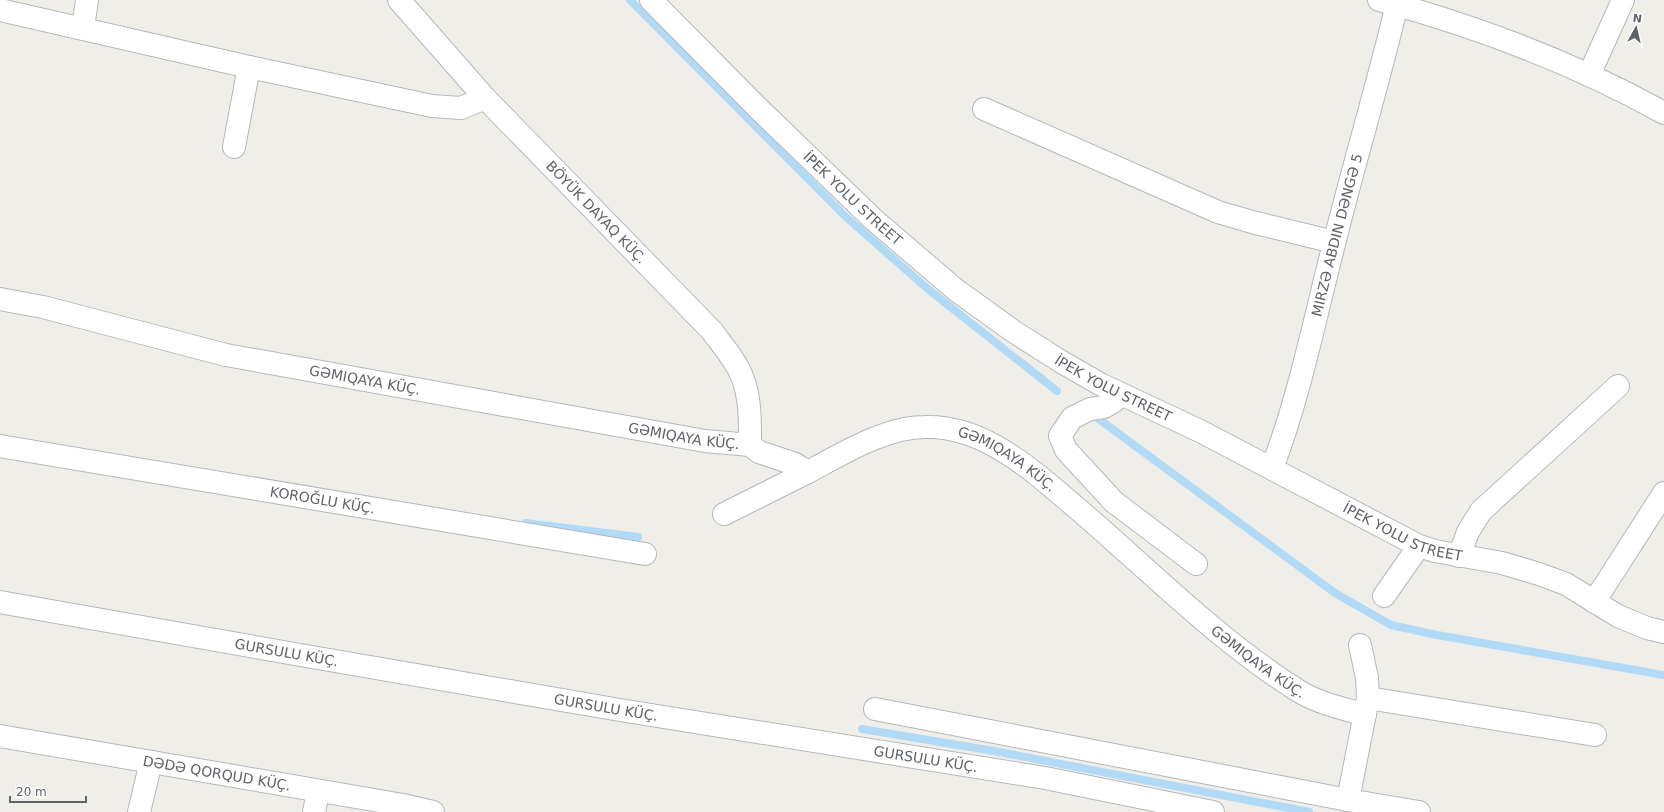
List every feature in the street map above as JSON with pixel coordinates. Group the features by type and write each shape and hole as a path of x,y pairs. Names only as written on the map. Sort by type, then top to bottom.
{"street":[{"path":"83,28 86,0"},
{"name":"BÖYÜK DAYAQ KÜÇ.","path":"399,0 485,98 712,331 737,367 745,386 750,412 750,445"},
{"name":"İPEK YOLU STREET","path":"651,0 760,110 873,219 956,290 1013,331 1060,361 1121,395 1202,432 1419,546 1459,556 1502,563 1539,574 1566,584 1618,616 1646,628 1664,632"},
{"path":"1589,75 1623,0"},
{"path":"1391,2 1482,30 1544,54 1624,90 1664,113"},
{"name":"MIRZƏ ABDIN DƏNGƏ 5","path":"1272,468 1284,435 1300,381 1391,2"},
{"path":"0,10 249,67 432,106 461,108 485,98"},
{"path":"234,147 249,67"},
{"path":"984,109 1218,212 1334,242"},
{"name":"GƏMIQAYA KÜÇ.","path":"0,299 43,307 226,355 705,441 750,445 759,452 795,464 808,472 856,447 905,429 924,426 945,428 971,435 988,443 1040,476 1244,653 1298,691 1322,702 1367,706 1595,735"},
{"path":"1459,556 1468,532 1481,511 1618,386"},
{"path":"1121,395 1104,407 1090,409 1072,418 1060,436 1066,450 1114,502 1196,564"},
{"name":"KOROĞLU KÜÇ.","path":"0,446 645,554"},
{"path":"724,514 808,472"},
{"path":"1594,602 1664,493"},
{"path":"1384,596 1419,546"},
{"name":"GURSULU KÜÇ.","path":"0,602 314,658 1045,778 1186,809 1213,812"},
{"path":"1348,800 1367,706 1367,678 1360,645"},
{"path":"875,709 1348,800 1419,812"},
{"name":"DƏDƏ QORQUD KÜÇ.","path":"0,736 318,791 403,808 433,812"},
{"path":"139,812 151,762"},
{"path":"314,812 318,791"}],"waterway":[{"path":"630,0 846,217 929,290 1057,391"},
{"path":"1096,417 1335,593 1391,625 1437,635 1664,675"},
{"path":"526,523 638,537"},
{"path":"862,729 994,751 1309,812"}]}
